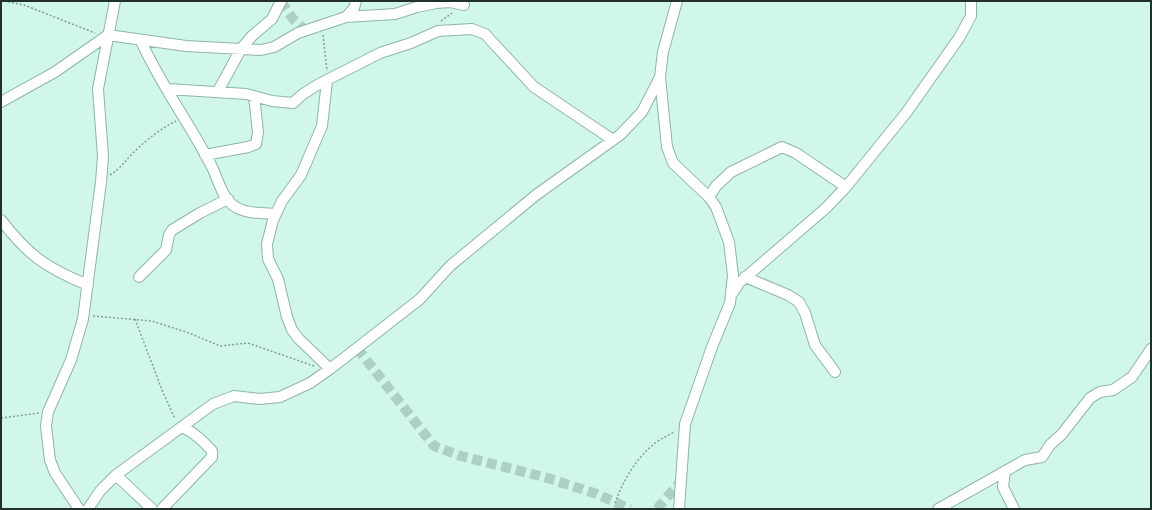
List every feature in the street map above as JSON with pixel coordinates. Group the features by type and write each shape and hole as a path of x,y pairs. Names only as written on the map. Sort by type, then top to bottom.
{"street":[{"path":"79,509 55,473 50,460 46,431 48,412 71,360 84,315 101,182 102,156 98,89 115,1"},
{"path":"218,91 241,49 252,36 272,19 281,1"},
{"path":"346,17 354,8 356,1"},
{"path":"677,1 663,52 660,77 666,140 673,163 709,197 719,213 728,242 732,275 732,294"},
{"path":"679,509 685,424 688,410 700,382 732,294 745,277 826,208 846,187 906,113 959,38 972,14 971,1"},
{"path":"1,102 55,72 108,35 141,41 241,49 268,49 293,35 321,24 346,17 395,14 436,3 450,2 464,5"},
{"path":"168,89 218,91 254,96 272,101 293,103 303,94 380,53 411,43 432,33 472,29 481,31 490,38 534,87 613,140"},
{"path":"141,41 149,58 206,155 228,200 234,206 249,212 276,214"},
{"path":"88,509 100,491 116,475 181,427 221,400 234,396 259,399 280,397 310,383 420,299 450,266 536,195 628,129 642,112 660,77"},
{"path":"327,81 322,126 301,175 282,201 276,214 267,244 268,259 278,279 287,317 298,338 329,368"},
{"path":"206,155 248,147 256,144 258,132 254,96"},
{"path":"709,197 716,186 731,172 782,147 796,153 846,187"},
{"path":"139,277 166,250 169,235 172,230 200,213 228,200"},
{"path":"1,220 22,245 37,259 64,275 88,285"},
{"path":"745,277 788,295 799,302 805,313 815,345 835,372"},
{"path":"938,509 1025,460 1037,460 1044,456 1050,445 1062,434 1090,398 1100,392 1113,390 1132,377 1151,349"},
{"path":"162,509 212,457 212,452 193,432 181,427"},
{"path":"1005,472 1003,487 1014,509"},
{"path":"116,475 152,509"}],"path":[{"path":"4,1 24,5 91,32 108,35"},
{"path":"321,24 326,46 327,81"},
{"path":"101,182 120,168 132,154 162,128 183,117"},
{"path":"84,315 152,320 220,346 248,343 313,366 329,368"},
{"path":"135,318 162,390 181,427"},
{"path":"1,418 48,412"},
{"path":"615,502 625,479 649,449 659,440 685,424"}],"tunnel":[{"path":"281,1 293,19 305,30"},
{"path":"357,348 434,446 461,456 544,477 597,494 630,509"},
{"path":"657,509 681,481"}]}
